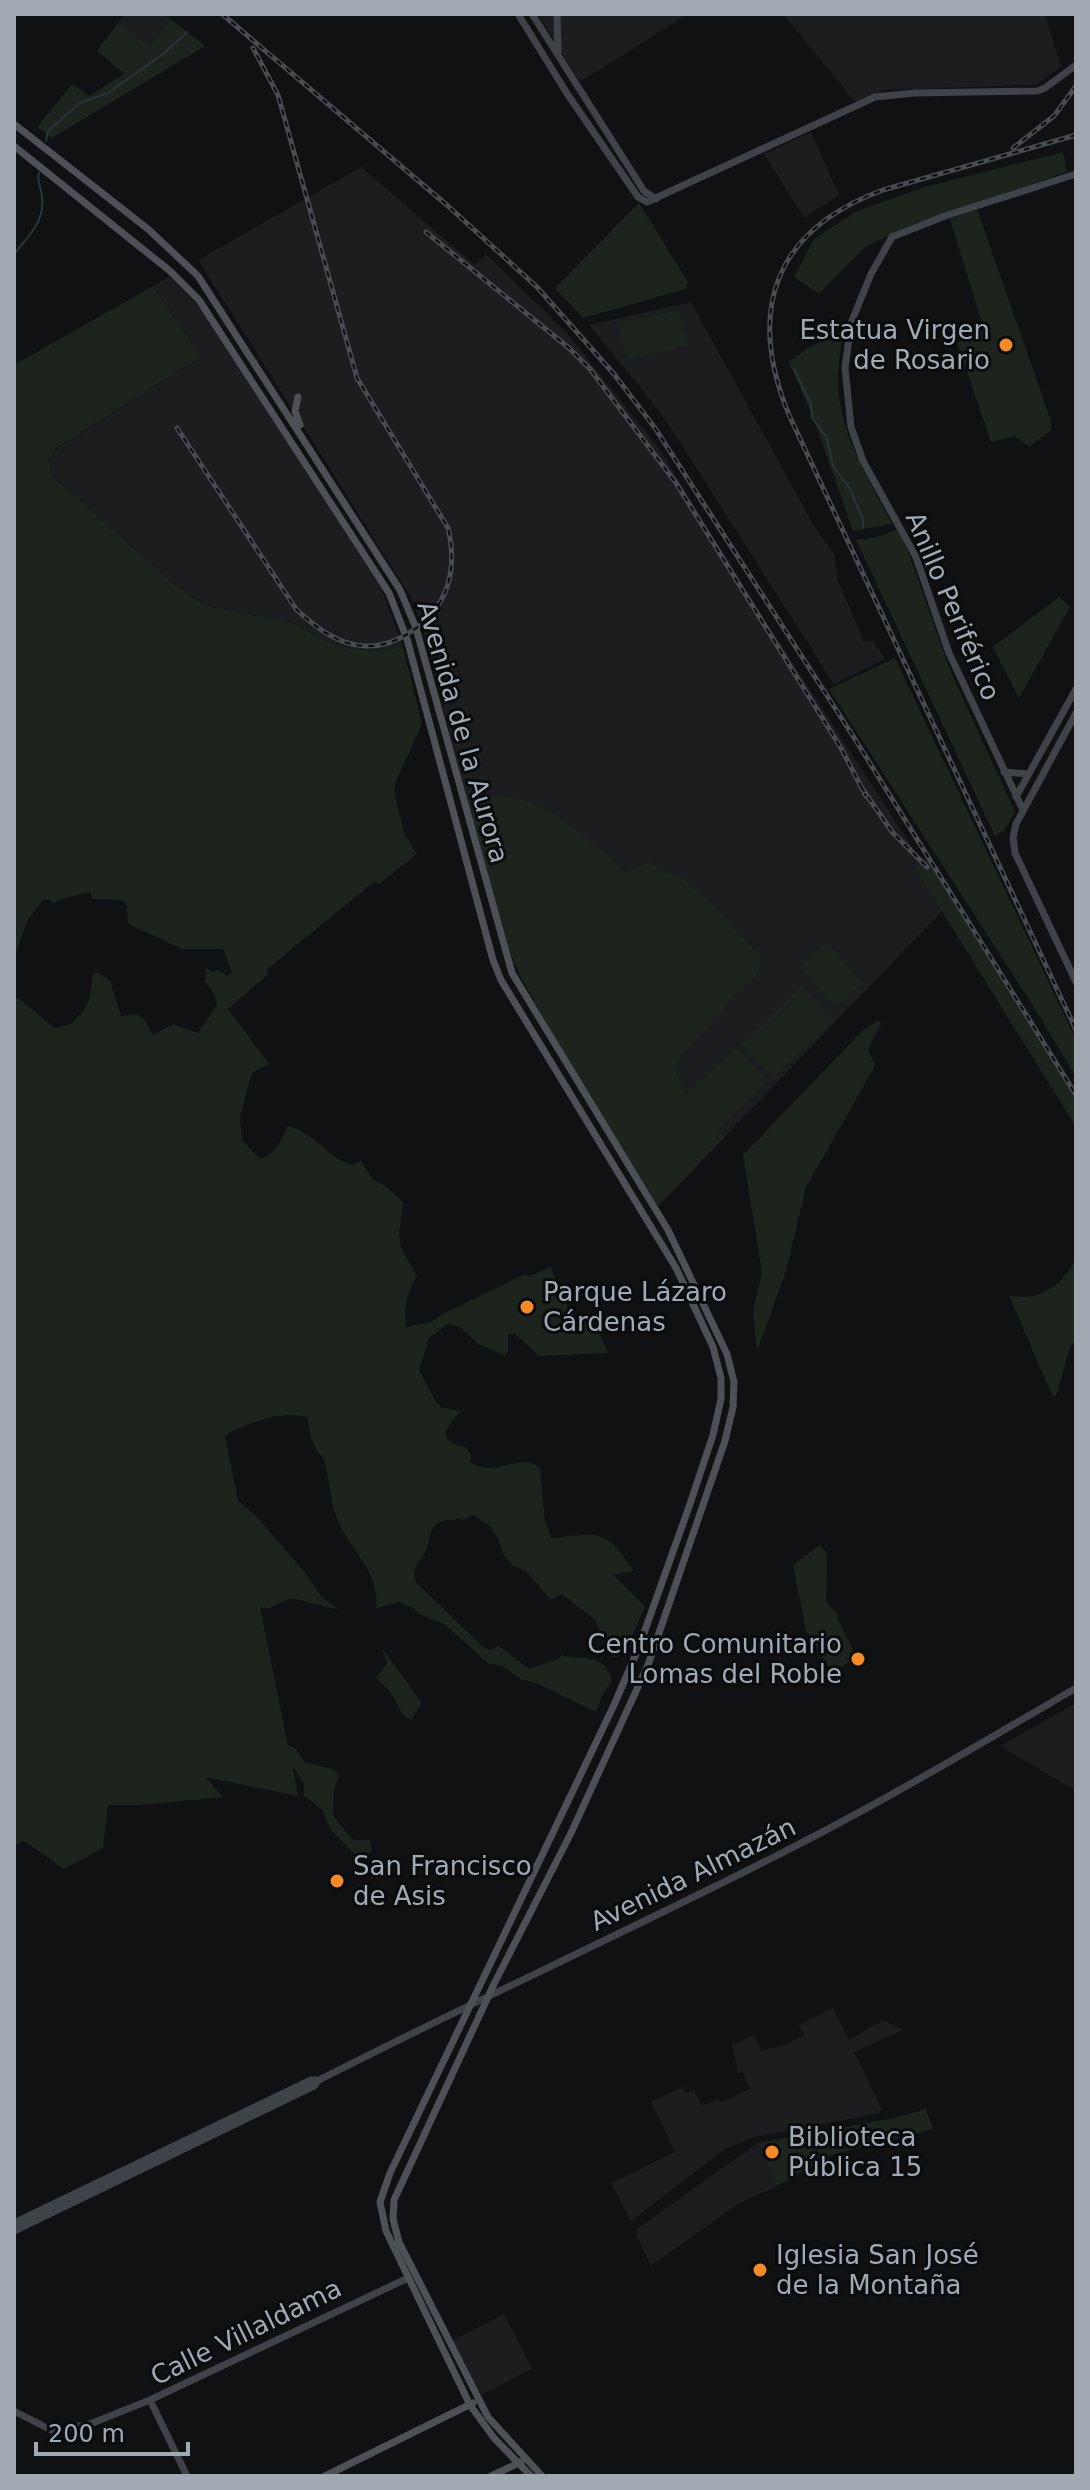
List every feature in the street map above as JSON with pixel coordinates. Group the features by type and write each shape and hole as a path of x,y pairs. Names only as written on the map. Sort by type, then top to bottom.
{"main road":[{"name":"Avenida de la Aurora","path":"14,124 148,229 198,276 400,590 507,958 517,983 668,1230 723,1343 734,1382 733,1407 725,1441 656,1644 571,1833 494,1984 394,2200 395,2229 479,2400 522,2461"},
{"name":"Avenida de la Aurora","path":"14,146 170,271 199,300 389,593 407,639 493,960 503,985 676,1268 713,1347 721,1383 713,1435 653,1613 614,1705 382,2195 380,2211 386,2231 470,2405 494,2438 522,2461"},
{"path":"298,397 296,414 307,442"},
{"path":"536,1041 545,1042 548,1035"},
{"path":"550,1063 556,1057 564,1061"},
{"path":"614,1705 618,1713 627,1711"},
{"path":"555,1826 565,1825 571,1833"},
{"path":"325,2476 479,2400"},
{"path":"491,2476 522,2461"},
{"path":"522,2461 531,2476"},
{"path":"522,2461 542,2476"}],"street":[{"path":"518,14 551,68 601,133 638,197 651,199 875,97 1041,90 1076,65"},
{"path":"532,14 558,54 593,121"},
{"path":"557,14 558,54"},
{"name":"Anillo Periférico","path":"1023,810 949,653 916,557 853,438 845,388 847,346 858,301 892,237 945,216 1076,174"},
{"path":"1016,797 1076,689"},
{"path":"1076,713 1014,830 1015,853 1076,982"},
{"path":"1036,760 1046,767"},
{"path":"1004,772 1028,774"},
{"name":"Avenida Almazán","path":"14,2231 314,2086 319,2080 419,2028 770,1859 894,1793 1076,1688"},
{"name":"Avenida Almazán","path":"14,2223 248,2109 311,2080 319,2080"},
{"name":"Calle Villaldama","path":"14,2411 53,2431 90,2424 150,2400 408,2278"},
{"path":"150,2400 187,2476"}],"shaded area":[{"path":"125,14 164,14 171,19 150,48 119,22"},
{"path":"538,14 688,14 580,82"},
{"path":"783,14 1045,14 1061,66 1036,85 885,90 855,102"},
{"path":"171,19 205,46 52,138 37,127 72,84 89,96 124,74 97,51 119,22 150,47"},
{"path":"811,132 839,195 804,218 764,154"},
{"path":"1063,152 1067,172 911,225 865,247 819,294 794,277 814,239 857,211 925,187"},
{"path":"361,167 475,265 486,254 566,332 660,450 752,600 916,853 930,884 946,907 658,1206 564,1053 513,961 422,625 411,597 198,260"},
{"path":"639,203 688,282 686,289 583,318 555,288"},
{"path":"977,209 1051,421 1051,430 1029,447 1015,436 991,442 957,343 984,330 950,219"},
{"path":"169,277 202,310 382,590 403,647 377,651 347,648 322,640 295,624 206,606 175,585 52,476 49,459 59,447 201,357 153,286"},
{"path":"153,286 201,357 58,447 49,459 52,476 175,585 206,606 295,624 322,640 347,648 377,651 403,647 422,724 394,791 404,832 417,854 379,884 375,881 266,970 269,974 228,1009 269,1064 253,1072 250,1079 240,1117 242,1140 260,1159 274,1150 288,1126 298,1129 343,1162 352,1165 361,1161 373,1180 403,1202 399,1234 401,1248 417,1276 407,1300 406,1327 431,1322 523,1275 533,1275 550,1267 575,1323 590,1317 609,1353 539,1356 514,1333 508,1335 505,1356 478,1344 460,1327 448,1324 429,1338 419,1370 442,1408 461,1411 445,1434 454,1444 466,1447 471,1454 470,1462 489,1468 524,1462 540,1468 545,1522 552,1538 591,1535 607,1540 634,1571 613,1575 645,1607 625,1651 618,1657 611,1657 615,1647 603,1637 595,1620 562,1594 551,1600 525,1570 513,1566 503,1554 490,1526 473,1515 464,1520 439,1522 431,1532 427,1548 416,1567 416,1582 483,1647 491,1650 499,1646 529,1669 561,1655 602,1663 612,1680 596,1712 534,1682 522,1680 502,1666 489,1664 444,1624 421,1615 412,1607 399,1602 376,1608 373,1582 335,1513 325,1463 313,1444 307,1417 286,1415 264,1419 225,1436 238,1500 259,1519 321,1596 339,1610 291,1598 270,1608 260,1607 288,1746 295,1748 305,1762 332,1769 339,1775 334,1790 333,1816 353,1840 370,1840 372,1849 366,1859 358,1858 331,1830 322,1810 304,1796 304,1783 293,1767 298,1796 205,1777 223,1797 108,1805 103,1848 64,1869 24,1841 14,1845 14,995 55,1028 71,1024 89,1001 93,975 97,972 110,981 121,1016 137,1014 145,1020 153,1035 173,1024 198,1033 217,1005 214,994 205,982 206,968 228,976 232,973 223,949 182,949 128,924 127,906 123,900 93,899 90,892 54,904 43,900 27,921 14,958 14,365"},
{"path":"691,302 814,526 834,554 838,580 864,642 872,640 885,659 834,684 674,433 589,325"},
{"path":"679,310 688,346 627,359 618,324"},
{"path":"843,330 838,379 844,422 892,524 853,531 816,425 789,362"},
{"path":"897,530 909,554 950,670 1015,812 1004,831 995,836 856,540"},
{"path":"1059,597 1070,607 1019,698 993,647"},
{"path":"895,658 1076,1040 1076,1077 829,689"},
{"path":"498,795 530,802 558,817 625,873 650,862 663,873 681,876 733,925 760,956 756,976 730,999 722,1012 683,1053 674,1068 686,1095 736,1048 768,1081 718,1129 725,1137 658,1206 564,1053 520,976 510,951 469,806 484,797"},
{"path":"927,859 1076,1098 1076,1127 915,868"},
{"path":"826,942 863,983 836,1007 799,967"},
{"path":"801,986 833,1019 774,1077 742,1044"},
{"path":"879,1020 881,1024 868,1049 875,1066 806,1187 786,1271 757,1351 753,1311 762,1272 743,1155 863,1030"},
{"path":"1076,1259 1076,1337 1069,1350 1057,1394 1053,1397 1009,1296 1028,1297 1050,1289 1062,1279"},
{"path":"820,1545 827,1553 826,1602 839,1616 837,1618 855,1654 834,1676 806,1630 793,1565"},
{"path":"382,1648 422,1703 411,1720 403,1715 390,1691 376,1678 387,1664"},
{"path":"1076,1703 1076,1791 1000,1746"},
{"path":"833,2008 849,2040 883,2020 903,2030 854,2052 882,2110 880,2113 755,2137 725,2149 631,2221 611,2183 675,2152 651,2102 682,2087 685,2093 694,2090 702,2106 718,2099 720,2103 750,2089 743,2072 738,2073 732,2045 754,2035 762,2051 782,2046 804,2035 799,2025"},
{"path":"926,2109 933,2129 831,2155 777,2186 758,2143 894,2118"},
{"path":"758,2143 777,2186 738,2204 651,2266 636,2234 638,2228"},
{"path":"504,2314 532,2369 481,2395 453,2340"}],"waterway":[{"path":"46,141 48,131 80,103 108,93 163,54 187,32"},
{"path":"14,254 41,214 39,173"},
{"path":"794,369 811,404 812,418 827,438 833,466 850,489 863,519 863,527"}],"railway":[{"path":"222,14 448,206 537,287 614,374 655,428 853,736 1076,1095"},
{"path":"177,428 296,609 319,628 336,639 355,645 378,645 407,634 434,611 442,599 450,573 452,558 448,528 357,378 278,95 253,48"},
{"path":"1013,148 1054,116 1076,86"},
{"path":"1076,135 883,190 846,207 816,227 794,251 779,278 771,308 770,341 776,377 789,415 1076,1030"},
{"path":"426,232 569,348 590,369 676,483 841,748 866,796"},
{"path":"861,787 893,833 927,867"}],"place":[{"name":"Estatua Virgen de Rosario","path":"1006,345"},
{"name":"Parque Lázaro Cárdenas","path":"527,1307"},
{"name":"Centro Comunitario Lomas del Roble","path":"858,1659"},
{"name":"San Francisco de Asis","path":"337,1881"},
{"name":"Biblioteca Pública 15","path":"772,2152"},
{"name":"Iglesia San José de la Montaña","path":"760,2270"}]}
